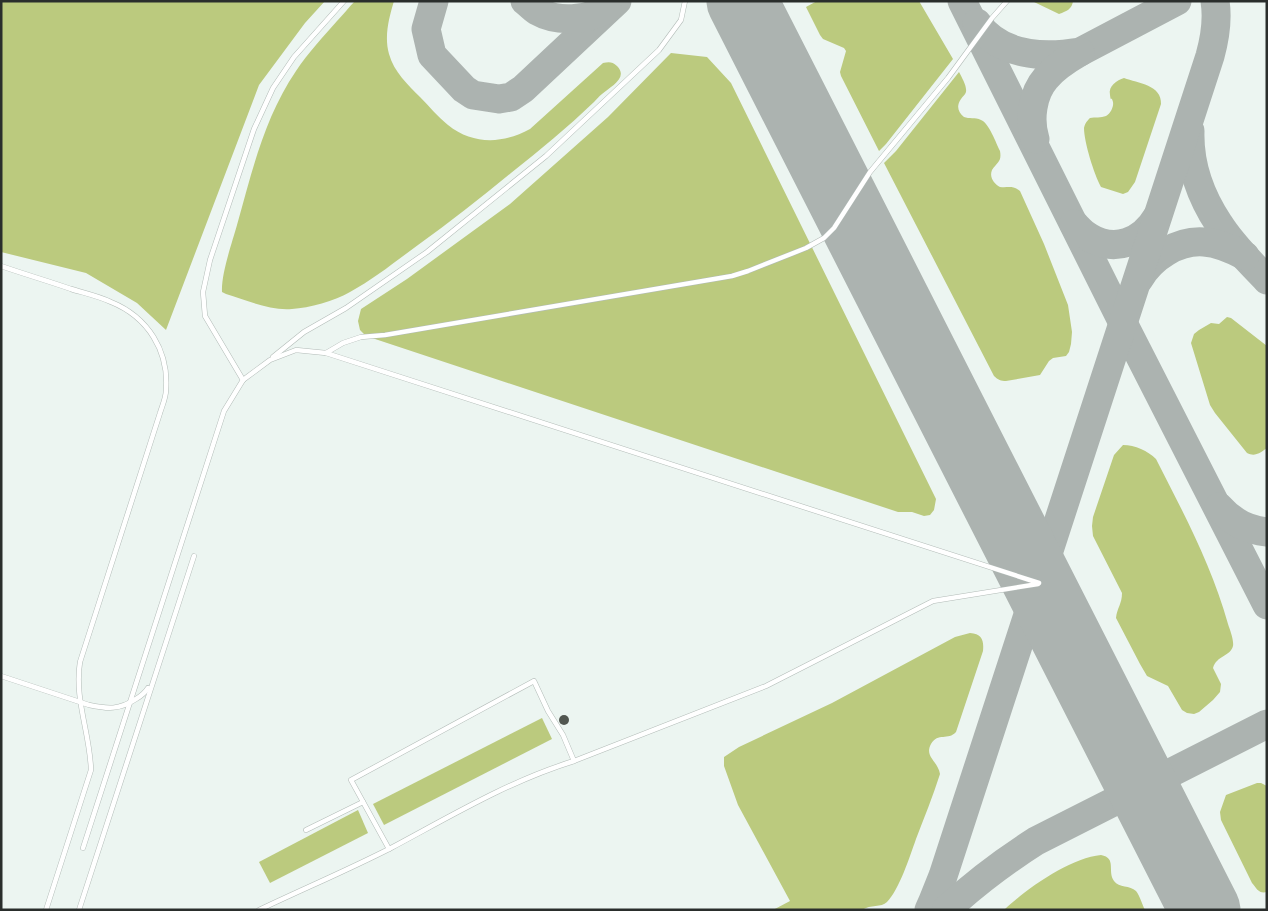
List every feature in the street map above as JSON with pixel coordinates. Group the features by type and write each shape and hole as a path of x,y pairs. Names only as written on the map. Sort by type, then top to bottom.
{"lane":[{"path":"243,380 206,316 203,292 210,260 254,129 273,88 294,57 344,1"},
{"path":"83,848 224,411 243,380 304,332 346,308 427,252 546,156 659,50 681,20 685,1"},
{"path":"326,353 343,343 361,338 386,336 732,276 806,248 824,238 834,228 870,172 948,78 992,18 1007,1"},
{"path":"1,266 112,302 135,315 149,329 158,345 164,361 166,374 166,392 80,662 78,692 91,753 91,770 46,910"},
{"path":"259,910 389,849 486,797 552,768 766,686 933,601 1039,584 326,353 296,350 270,360"},
{"path":"79,910 194,556"},
{"path":"1,676 104,708 117,708 128,704 146,692 152,684"},
{"path":"389,849 351,780 534,681 548,711 563,735 574,761"},
{"path":"306,830 363,802"}],"green space":[{"path":"1,1 325,1 305,23 259,85 166,330 137,303 86,273 1,252"},
{"path":"355,1 394,1 389,20 387,41 394,67 406,83 444,122 458,132 478,139 499,140 530,129 603,63 610,62 615,64 620,70 620,78 543,147 454,219 385,270 350,292 314,306 284,309 258,304 226,294 222,292 222,285 227,258 260,146 275,107 301,64"},
{"path":"817,1 919,1 953,59 879,151 841,76 840,72 846,51 844,48 823,39 806,7"},
{"path":"1032,1 1073,1 1069,9 1059,14"},
{"path":"671,53 707,57 731,83 936,499 934,510 930,515 924,516 912,512 898,512 366,336 360,330 358,321 361,309 407,279 510,204 608,117"},
{"path":"959,72 964,82 966,93 958,106 959,111 964,117 981,120 989,129 1000,151 1000,160 992,170 993,180 1000,187 1013,187 1020,191 1044,244 1068,305 1072,332 1069,352 1066,356 1053,358 1049,361 1040,375 1006,381 994,376 884,163 896,151"},
{"path":"1124,78 1142,83 1153,89 1158,93 1161,104 1135,182 1128,192 1123,194 1101,187 1090,158 1084,128 1090,118 1104,117 1109,114 1113,104 1110,97 1110,89 1116,82"},
{"path":"1227,317 1231,318 1267,346 1267,448 1260,453 1247,453 1215,413 1210,405 1191,343 1194,334 1199,330 1211,323 1219,324"},
{"path":"1123,445 1141,449 1156,459 1205,560 1232,635 1233,646 1231,650 1217,661 1213,668 1221,684 1220,692 1199,712 1194,714 1182,710 1168,686 1147,676 1140,664 1116,618 1122,593 1093,536 1093,517 1114,455"},
{"path":"970,633 980,636 983,651 956,732 950,736 937,738 929,748 930,756 940,774 904,872 891,897 885,904 862,910 773,910 790,901 738,805 724,766 724,757 739,747 832,703 955,637"},
{"path":"542,718 552,739 384,825 373,804"},
{"path":"1257,783 1267,786 1267,892 1258,891 1252,883 1221,820 1220,812 1226,795"},
{"path":"358,810 368,833 270,883 259,862"},
{"path":"1101,855 1109,859 1114,881 1119,885 1136,891 1145,910 1004,910 1036,884 1062,868 1089,857"}],"building":[{"path":"562,715 566,715 569,720 568,724 562,725 559,722 559,718"}],"taxiway":[{"path":"434,1 426,29 432,55 464,89 473,95 499,99 511,97 523,89 617,1"},
{"path":"525,1 545,15 563,19 591,16 607,9"},
{"path":"962,1 1267,605"},
{"path":"977,23 987,34 1010,48 1037,54 1066,54 1080,52 1177,1"},
{"path":"929,910 943,876 1210,56 1216,29 1215,1"},
{"path":"1035,139 1032,116 1035,99 1041,84 1053,70 1080,52"},
{"path":"1190,131 1194,168 1207,203 1230,239 1267,280"},
{"path":"1074,224 1085,234 1099,242 1118,244 1136,239 1151,226 1157,217"},
{"path":"1139,279 1158,257 1175,247 1194,242 1215,244 1245,256"},
{"path":"1219,507 1240,524 1267,532"},
{"path":"946,910 990,873 1036,841 1267,724"}],"runway":[{"path":"742,1 1205,910"}]}
